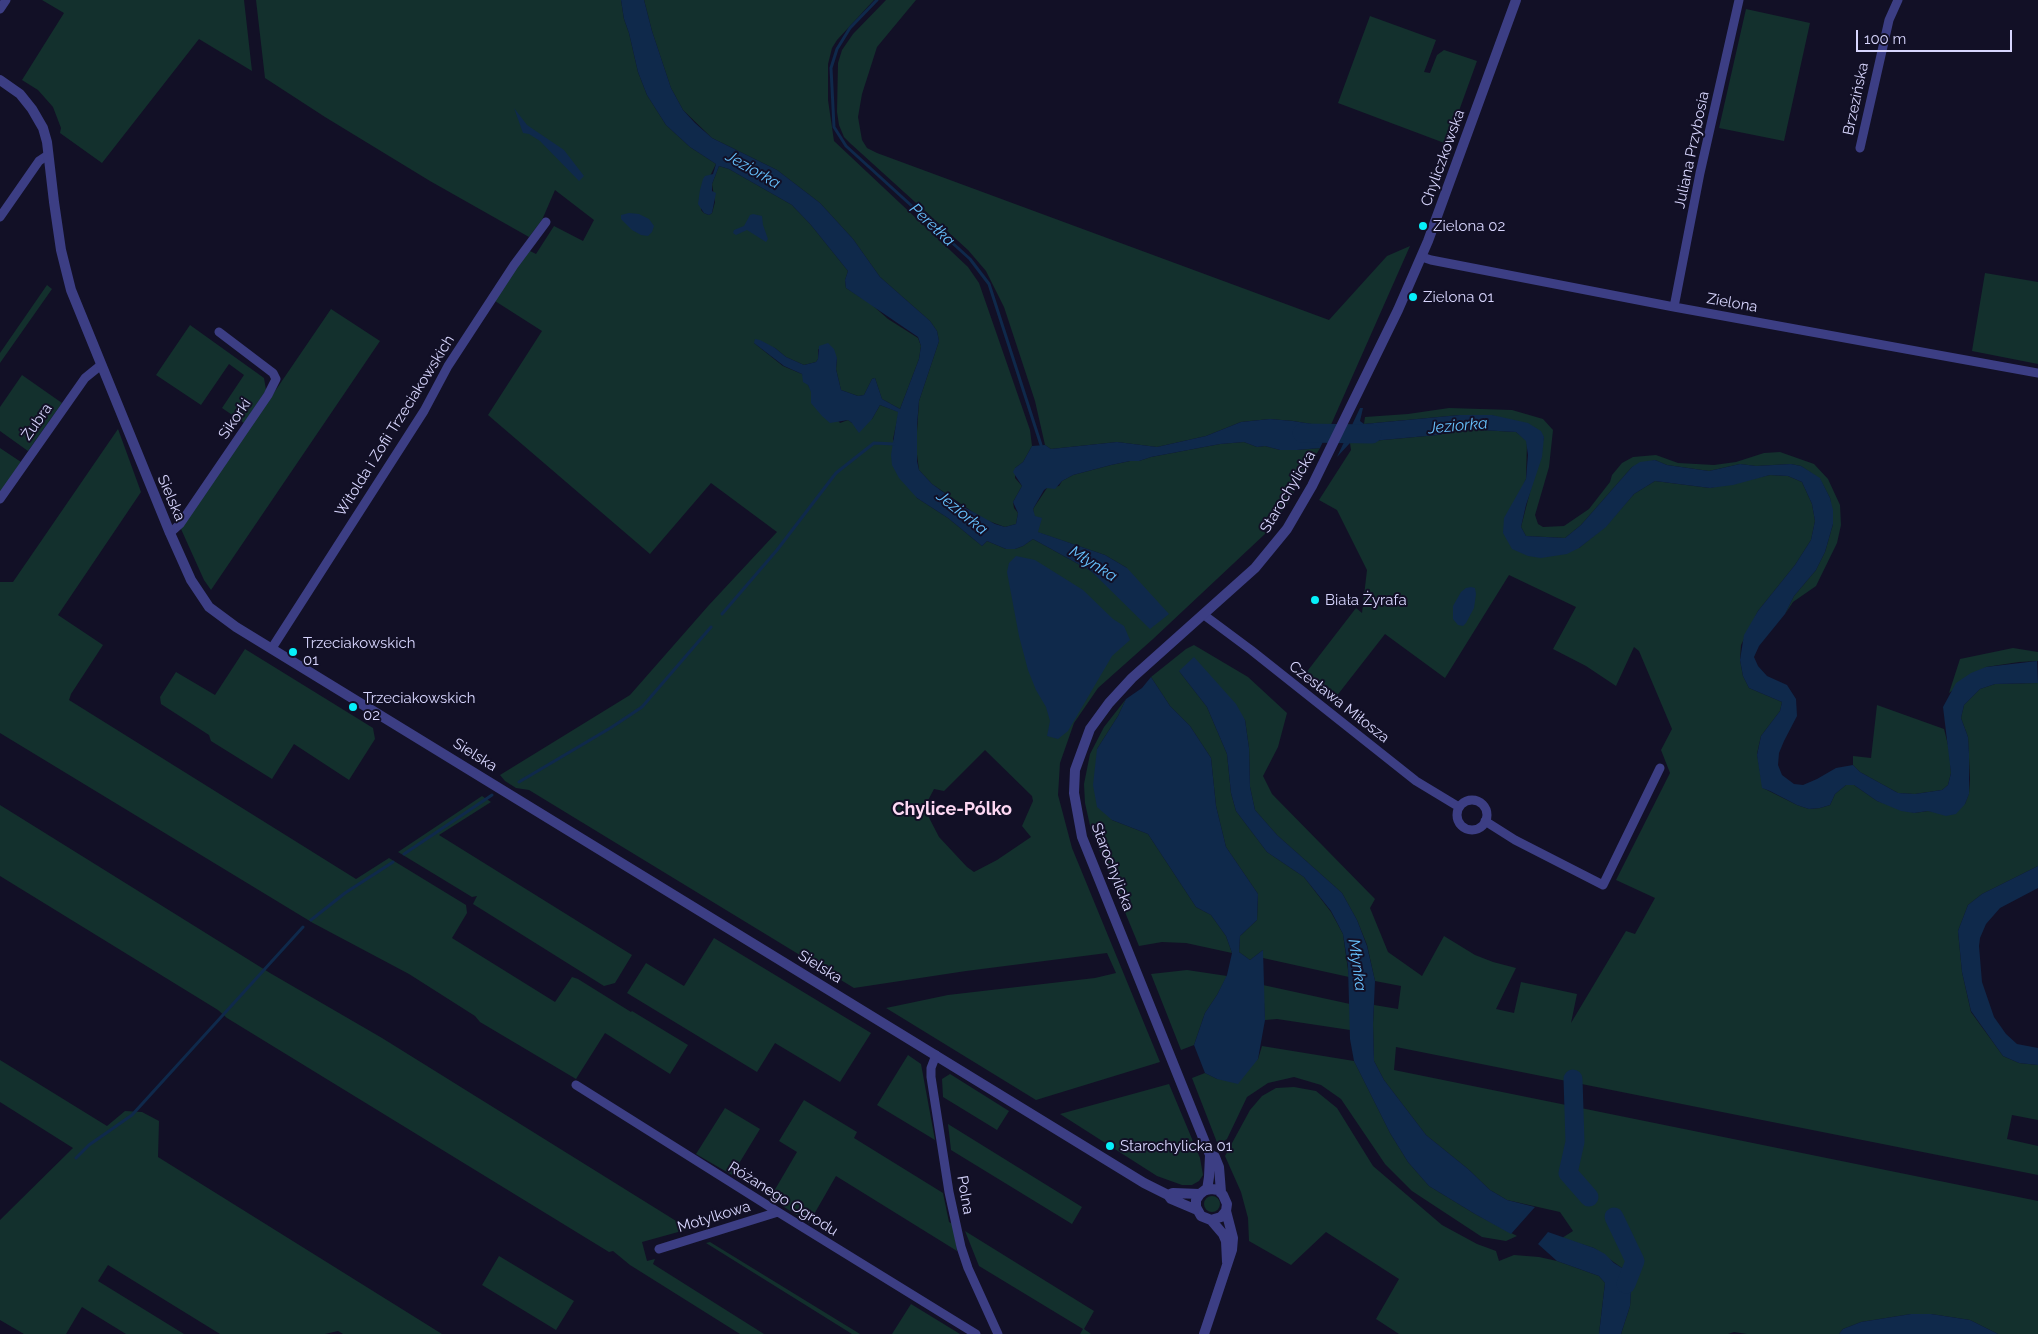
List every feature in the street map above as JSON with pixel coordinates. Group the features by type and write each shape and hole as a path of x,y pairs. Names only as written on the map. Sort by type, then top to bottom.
{"street":[{"path":"0,9 6,0"},
{"name":"Chyliczkowska","path":"1339,431 1422,257 1516,0"},
{"name":"Juliana Przybosia","path":"1673,306 1739,0"},
{"name":"Brzezińska","path":"1860,148 1889,20 1898,0"},
{"name":"Sielska","path":"0,80 20,94 32,109 46,136 54,202 66,270 77,306 191,580 205,602 218,615 1144,1183 1168,1194 1173,1201 1197,1210"},
{"path":"0,217 39,162 48,155"},
{"name":"Witolda i Zofii Trzeciakowskich","path":"272,648 424,411 448,366 514,265 546,222"},
{"name":"Zielona","path":"1422,257 1673,306 2038,373"},
{"name":"Sikorki","path":"170,533 180,524 268,395 276,379 273,373 219,332"},
{"name":"Żubra","path":"0,499 85,378 101,365"},
{"name":"Starochylicka","path":"1227,1262 1225,1238 1211,1220 1201,1216 1197,1210 1196,1200 1203,1192 1209,1177 1210,1155 1082,837 1074,793 1074,775 1078,757 1090,729 1099,715 1132,678 1255,568 1287,529 1339,431"},
{"name":"Czesława Miłosza","path":"1204,615 1416,781 1459,808"},
{"path":"1485,822 1515,840 1603,885 1660,768"},
{"path":"1467,801 1478,801 1486,812 1485,822 1474,829 1465,828 1459,821 1459,808 1467,801"},
{"name":"Polna","path":"936,1055 931,1068 931,1077 949,1192 957,1230 968,1268 998,1334"},
{"name":"Różanego Ogrodu","path":"576,1085 976,1334"},
{"name":"Starochylicka","path":"1204,1334 1232,1250 1226,1200 1221,1192 1219,1167 1215,1157 1210,1155"},
{"path":"1203,1192 1215,1189 1221,1192"},
{"name":"Sielska","path":"1168,1194 1203,1192"},
{"path":"1211,1220 1218,1219 1226,1211"},
{"name":"Motylkowa","path":"659,1249 778,1212"}],"green space":[{"path":"42,0 244,0 252,71 199,39 102,163 60,133 61,128 53,107 38,90 22,80 64,13"},
{"path":"256,0 621,0 638,72 647,95 666,125 690,147 716,164 710,176 701,210 709,215 712,213 715,202 712,184 719,166 729,169 792,205 811,225 848,271 845,280 846,288 871,304 888,319 918,338 921,346 919,359 900,409 882,399 875,378 872,379 864,395 858,396 841,390 836,369 837,358 818,349 818,359 816,362 804,365 786,357 775,348 754,343 783,366 802,374 812,392 840,423 848,420 852,423 872,419 880,405 899,412 893,439 917,498 948,518 982,546 987,541 1006,549 1015,549 1033,539 1091,571 1104,582 1127,568 1105,555 1037,532 1033,509 1047,488 1059,486 1062,481 1073,475 1111,465 1220,444 1244,442 1257,447 1265,446 1280,450 1320,448 1286,506 1266,533 1098,688 1074,723 1060,763 1058,795 1072,848 1160,1062 1036,1100 886,1008 948,995 1095,978 1116,973 1107,953 854,988 529,790 516,788 505,781 500,775 630,695 709,605 777,532 711,483 650,554 488,415 542,331 495,301 525,254 530,251 536,254 554,226 583,241 594,220 555,190 542,220 529,237 430,181 265,78","holes":["985,750 1032,796 1033,801 1022,826 1031,837 997,860 974,872 939,837 924,808 934,789 944,791"]},
{"path":"644,0 874,0 837,40 832,48 828,64 828,100 834,141 968,267 979,283 1030,430 1032,446 1023,462 1015,468 1015,478 1022,486 1013,502 1014,508 1018,513 1016,524 1005,527 983,519 932,484 919,470 916,447 919,401 939,341 937,331 930,321 880,277 853,239 820,203 777,170 712,138 683,110 671,88"},
{"path":"886,0 916,0 877,47 862,94 858,117 862,140 867,148 877,153 1329,320 1387,256 1410,246 1330,427 1270,419 1241,422 1206,436 1157,447 1117,442 1051,449 1045,445 1035,401 1004,307 986,271 968,250 851,144 844,137 839,125 837,112 838,63 842,50 853,34"},
{"path":"1746,9 1810,23 1784,141 1719,128"},
{"path":"1370,16 1436,40 1424,72 1430,73 1437,55 1444,50 1477,61 1447,144 1338,103"},
{"path":"1985,273 2038,282 2038,364 1972,351"},
{"path":"47,285 52,289 0,363 0,353"},
{"path":"331,309 380,341 211,590 204,580 181,529"},
{"path":"190,325 264,378 266,390 244,423 222,408 244,375 229,364 201,405 156,375"},
{"path":"22,375 62,403 28,451 0,431 0,407"},
{"path":"1449,408 1512,410 1543,419 1553,430 1549,467 1535,515 1538,524 1543,527 1564,526 1589,509 1622,463 1633,457 1656,455 1678,463 1714,465 1736,462 1764,453 1780,452 1814,464 1828,479 1840,505 1841,525 1837,543 1816,586 1793,602 1785,614 1794,596 1816,570 1825,552 1833,524 1830,498 1820,479 1801,466 1791,464 1756,466 1740,464 1709,471 1667,465 1655,460 1632,467 1581,525 1565,538 1526,536 1521,527 1544,437 1492,415 1460,415 1364,424 1365,417 1408,414"},
{"path":"118,429 141,492 58,615 103,645 69,700 356,879 389,858 466,905 467,913 452,938 555,1002 572,977 688,1045 670,1074 605,1033 576,1079 480,1022 475,1016 409,974 313,923 0,733 0,582 13,582"},
{"path":"1464,429 1516,432 1527,441 1526,479 1503,533 1579,548 1606,526 1634,494 1655,481 1710,488 1770,475 1788,476 1802,482 1812,504 1815,521 1811,540 1795,565 1758,611 1741,645 1740,660 1743,676 1749,688 1782,702 1780,711 1761,736 1757,754 1763,788 1797,805 1809,809 1830,805 1835,794 1846,785 1854,785 1877,801 1914,813 1936,812 1965,804 1969,793 1970,779 1968,737 1961,718 1964,705 1980,689 1995,684 2038,683 2038,866 1982,894 1968,905 1958,931 1962,972 1971,1012 2003,1056 2019,1063 2038,1065 2038,1120 2012,1115 2007,1139 2038,1146 2038,1175 1396,1047 1394,1070 2038,1201 2038,1334 1998,1334 1970,1320 1931,1314 1911,1314 1861,1322 1843,1329 1839,1334 1747,1334 1734,1332 1728,1334 1621,1334 1630,1306 1631,1291 1636,1280 1629,1269 1622,1268 1594,1248 1562,1238 1573,1231 1560,1212 1507,1200 1490,1190 1468,1169 1426,1135 1384,1080 1374,1061 1374,1005 1398,1009 1401,986 1375,981 1367,945 1357,920 1342,893 1277,835 1255,810 1250,787 1249,748 1245,720 1179,671 1207,707 1227,754 1231,793 1236,811 1267,852 1304,877 1331,912 1343,934 1349,977 1263,958 1263,950 1250,960 1239,952 1240,936 1257,920 1258,894 1226,847 1216,806 1211,758 1190,726 1170,706 1151,677 1186,649 1194,645 1248,677 1287,713 1278,747 1263,776 1272,794 1375,899 1370,908 1388,952 1422,976 1444,936 1475,955 1516,968 1496,1009 1514,1013 1521,982 1577,994 1571,1023 1626,931 1635,934 1655,898 1616,880 1670,773 1661,750 1672,729 1639,651 1634,647 1616,686 1586,666 1553,649 1576,607 1509,575 1445,678 1385,634 1332,702 1302,678 1356,608 1362,613 1367,570 1337,510 1319,500 1351,450 1350,443 1437,435"},
{"path":"0,448 21,462 0,493"},
{"path":"2013,648 2038,652 2038,661 1986,667 1949,693 1960,659"},
{"path":"245,649 373,728 375,739 349,780 294,744 272,779 211,741 209,735 161,704 160,697 176,672 215,695"},
{"path":"1126,699 1118,716 1097,749 1112,820 1148,834 1196,907 1211,915 1226,936 1232,953 1186,943 1162,942 1139,946 1091,830 1085,803 1084,784 1090,754 1104,727"},
{"path":"1877,705 1944,729 1949,749 1951,773 1948,785 1942,790 1915,794 1898,793 1860,772 1853,765 1853,756 1871,758"},
{"path":"482,796 491,802 439,835 632,955 615,983 604,986 473,904 477,896 472,897 398,852"},
{"path":"0,805 270,973 382,1038 689,1229 642,1242 647,1261 655,1259 653,1264 764,1334 740,1334 630,1265 613,1251 609,1252 227,1018 218,1010 0,876"},
{"path":"714,938 871,1033 840,1082 775,1043 757,1072 627,993 646,963 684,986"},
{"path":"1187,970 1227,976 1205,1013 1194,1045 1181,1050 1151,974"},
{"path":"1263,985 1350,1004 1350,1030 1277,1019 1265,1020"},
{"path":"1262,1046 1354,1061 1390,1133 1408,1162 1429,1186 1475,1214 1517,1236 1506,1241 1482,1237 1412,1191 1385,1164 1341,1099 1321,1085 1294,1077 1268,1083 1247,1097 1227,1139 1218,1145 1192,1078 1205,1073 1217,1079 1258,1059"},
{"path":"908,1055 921,1064 935,1140 877,1105"},
{"path":"0,1060 107,1126 125,1111 142,1112 159,1121 158,1157 442,1334 343,1334 338,1331 325,1334 220,1334 108,1265 98,1281 184,1334 126,1334 82,1307 66,1334 24,1334 0,1320 0,1220 73,1148 0,1102"},
{"path":"950,1074 1009,1111 997,1130 943,1097 942,1079"},
{"path":"1169,1084 1200,1158 1203,1175 1199,1181 1192,1185 1182,1185 1157,1176 1060,1114"},
{"path":"1294,1087 1316,1091 1337,1108 1373,1166 1442,1225 1477,1244 1496,1251 1499,1261 1514,1255 1539,1257 1557,1261 1599,1276 1605,1283 1599,1334 1399,1334 1376,1319 1399,1279 1326,1232 1291,1265 1249,1241 1248,1218 1241,1192 1225,1156 1250,1110 1262,1096 1276,1088"},
{"path":"804,1100 857,1132 854,1138 943,1193 949,1222 953,1224 957,1251 836,1176 809,1223 770,1198 797,1152 779,1141"},
{"path":"725,1108 760,1129 732,1175 696,1154"},
{"path":"948,1124 1082,1207 1072,1224 951,1150"},
{"path":"1212,1196 1218,1198 1220,1204 1218,1210 1212,1212 1206,1210 1204,1204 1206,1198"},
{"path":"965,1231 1094,1311 1084,1329 1091,1334 1080,1334 1083,1329 979,1266"},
{"path":"710,1242 860,1334 852,1334 706,1243"},
{"path":"499,1256 574,1301 556,1330 482,1285"},
{"path":"911,1304 960,1334 892,1334"}],"water":[{"name":"Młynka","path":"621,0 644,0 671,88 683,110 695,123 712,138 777,170 820,203 853,239 880,277 930,321 937,331 939,341 919,401 917,461 919,470 932,484 964,507 995,524 1005,527 1016,524 1018,513 1013,502 1022,486 1013,472 1023,462 1032,446 1045,445 1051,449 1117,442 1157,447 1206,436 1241,422 1270,419 1330,427 1320,448 1280,450 1265,446 1257,447 1244,442 1220,444 1111,465 1073,475 1062,481 1055,489 1047,488 1044,490 1033,509 1035,516 1042,518 1038,532 1105,555 1127,568 1169,614 1150,629 1091,571 1033,539 1015,549 1006,549 987,541 982,546 948,518 917,498 899,478 892,465 891,455 898,412 880,405 872,419 859,433 848,420 830,423 811,403 811,392 808,385 803,382 802,374 784,366 754,343 755,339 760,340 775,348 786,357 804,365 816,362 819,346 828,343 834,349 837,358 836,369 841,390 858,396 864,395 872,379 875,378 882,399 900,409 919,359 921,346 918,337 846,288 845,280 848,271 811,225 792,205 729,169 719,166 712,184 712,191 716,193 712,213 709,215 704,213 698,204 700,190 703,179 705,176 713,174 716,164 690,147 666,125 647,95 638,72"},
{"path":"514,108 527,125 564,150 584,176 579,181 540,141 529,134 523,133"},
{"path":"629,213 639,214 649,219 654,226 648,236 641,235 632,230 621,219 621,215"},
{"path":"750,215 762,216 768,239 766,242 747,230 736,235 733,233 734,230 744,226"},
{"path":"1360,408 1363,408 1360,421 1364,424 1460,415 1492,415 1528,423 1541,431 1544,437 1542,457 1526,505 1521,527 1526,536 1565,538 1581,525 1632,467 1640,462 1655,460 1667,465 1709,471 1740,464 1756,466 1791,464 1801,466 1820,478 1830,498 1833,510 1833,524 1825,552 1816,570 1794,596 1785,614 1759,646 1754,657 1758,666 1767,676 1787,685 1796,699 1797,716 1779,753 1778,765 1782,775 1794,784 1803,785 1836,768 1853,765 1860,772 1898,793 1915,794 1942,790 1948,785 1951,773 1943,707 1956,683 1971,673 1986,667 2037,661 2038,683 1995,684 1980,689 1964,705 1961,718 1968,737 1969,794 1965,804 1956,814 1946,816 1928,811 1914,813 1901,811 1877,801 1854,785 1846,785 1835,794 1830,805 1809,809 1797,805 1762,788 1757,755 1761,736 1780,711 1782,702 1749,688 1743,676 1740,660 1744,635 1758,611 1795,565 1811,540 1815,521 1812,504 1802,482 1788,476 1770,475 1733,485 1710,488 1655,481 1634,494 1606,527 1579,548 1567,554 1541,558 1528,556 1512,549 1503,533 1504,518 1526,479 1528,455 1526,441 1516,432 1464,429 1437,435 1350,443 1337,457"},
{"path":"1016,556 1035,560 1083,590 1113,619 1124,626 1130,640 1112,656 1068,731 1058,739 1047,736 1050,721 1046,707 1036,690 1028,670 1019,636 1007,572 1009,563"},
{"path":"1471,587 1475,588 1476,594 1474,608 1466,623 1463,626 1458,625 1453,619 1453,606 1461,592"},
{"name":"Młynka","path":"1194,657 1236,704 1245,720 1249,748 1250,787 1255,810 1277,835 1342,893 1357,920 1367,946 1375,981 1374,1061 1384,1080 1426,1135 1468,1169 1490,1190 1507,1200 1535,1207 1511,1234 1429,1186 1408,1162 1390,1133 1354,1061 1350,1039 1348,966 1343,934 1331,911 1304,877 1267,852 1236,811 1231,793 1227,754 1207,707 1179,671"},
{"path":"1151,677 1170,706 1190,726 1211,758 1216,806 1226,847 1258,894 1257,920 1240,936 1239,952 1250,960 1263,950 1265,1020 1258,1059 1238,1084 1217,1079 1205,1073 1194,1045 1205,1013 1227,975 1232,953 1226,936 1211,915 1196,907 1148,834 1112,820 1097,807 1093,785 1097,749 1118,716 1126,699 1142,688"},
{"path":"2038,866 2038,888 2000,908 1986,924 1979,946 1982,982 1994,1017 2006,1034 2017,1044 2038,1048 2038,1065 2019,1063 2003,1056 1971,1011 1962,972 1958,931 1968,905 1982,894"},
{"path":"1548,1232 1594,1248 1605,1254 1622,1268 1629,1269 1634,1273 1636,1280 1631,1291 1630,1306 1621,1334 1599,1334 1605,1283 1599,1276 1557,1261 1538,1244"},
{"path":"1911,1314 1931,1314 1970,1320 1998,1334 1839,1334 1843,1329 1861,1322"}],"waterway":[{"name":"Perełka","path":"877,0 850,28 837,49 831,68 834,127 846,146 970,259 989,284 1042,448"},
{"name":"Jeziorka","path":"1302,433 1372,434"},
{"path":"722,614 777,550 836,473 874,443 894,444"},
{"path":"519,782 642,707 711,627"},
{"path":"404,854 492,795"},
{"path":"311,920 345,893 393,862"},
{"path":"76,1158 89,1145 132,1115 303,927"},
{"path":"1573,1079 1575,1142 1568,1173 1589,1197"},
{"path":"1614,1217 1635,1261 1626,1284"}],"place":[{"name":"Zielona 02","path":"1423,226"},
{"name":"Zielona 01","path":"1413,297"},
{"name":"Biała Żyrafa","path":"1315,600"},
{"name":"Trzeciakowskich 01","path":"293,652"},
{"name":"Trzeciakowskich 02","path":"353,707"},
{"name":"Starochylicka 01","path":"1110,1146"}],"district":[{"name":"Chylice-Pólko","path":"952,810"}]}
